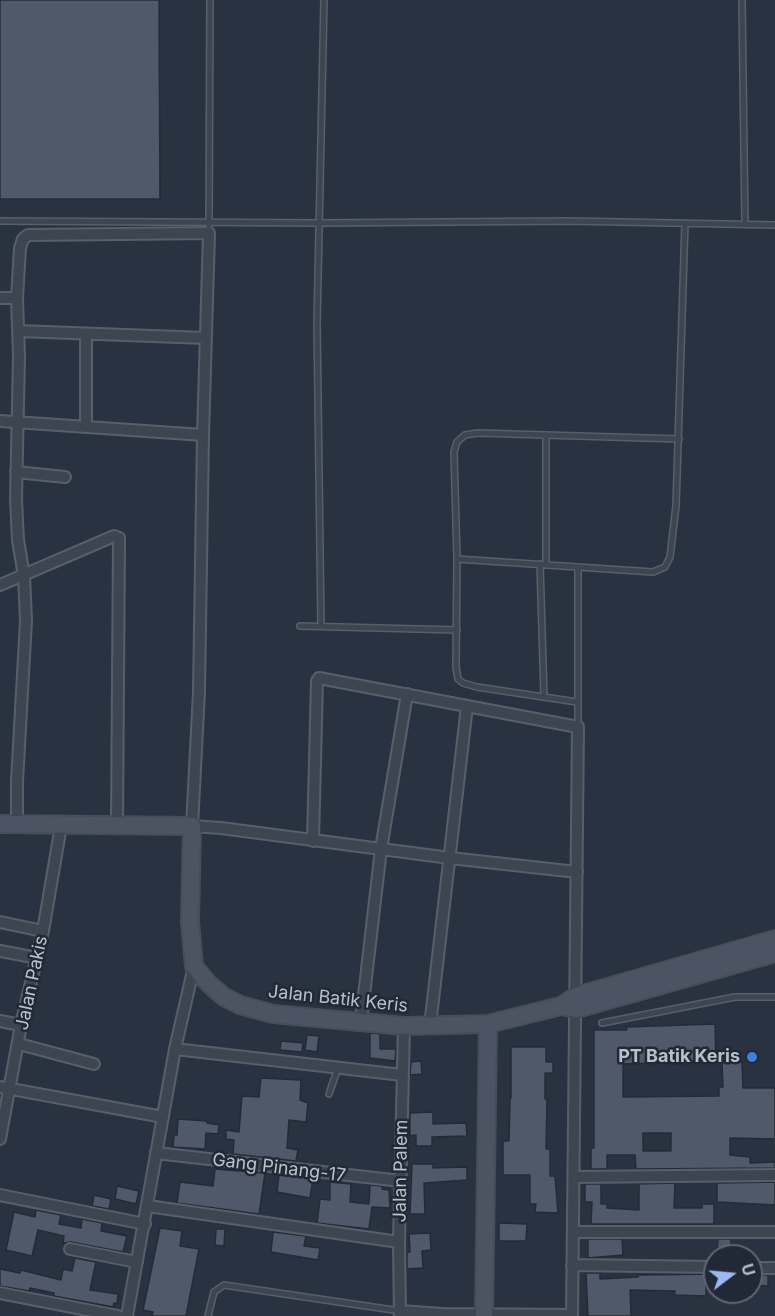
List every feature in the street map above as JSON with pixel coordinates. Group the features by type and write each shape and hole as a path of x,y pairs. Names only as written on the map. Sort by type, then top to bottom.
{"street":[{"path":"17,825 17,781 26,621 24,576 18,540 16,472 17,298 20,248 25,237 42,234 112,234 209,228 202,435 200,670 192,826 190,922 194,966 175,1049 127,1316"},
{"path":"0,298 17,298"},
{"path":"18,331 206,338"},
{"path":"86,334 86,426"},
{"path":"0,421 202,435"},
{"path":"16,472 65,477"},
{"path":"0,585 114,536 119,538 117,825"},
{"path":"314,841 318,679 578,727 577,872 571,1003 574,1178 572,1315 400,1313"},
{"path":"361,1021 381,849 407,694"},
{"path":"430,1026 467,706"},
{"path":"0,824 221,828 577,872"},
{"name":"Jalan Pakis","path":"0,1139 4,1088 19,1044 21,1025 43,931 61,826"},
{"path":"0,922 43,931"},
{"path":"721,961 775,939"},
{"path":"0,951 37,958"},
{"path":"721,961 775,953"},
{"name":"Jalan Batik Keris","path":"194,966 224,997 240,1005 273,1014 404,1026 430,1026 488,1024 721,961"},
{"path":"0,1021 21,1025"},
{"path":"484,1315 488,1024"},
{"name":"Jalan Palem","path":"400,1313 399,1242 404,1026"},
{"path":"19,1044 94,1064"},
{"path":"175,1049 402,1075"},
{"path":"4,1088 163,1117"},
{"name":"Gang Pinang-17","path":"156,1153 401,1182"},
{"path":"574,1178 775,1175"},
{"path":"0,1195 145,1224"},
{"path":"148,1206 399,1242"},
{"path":"573,1232 775,1232"},
{"path":"70,1250 137,1262"},
{"path":"572,1265 703,1267"},
{"path":"0,1293 118,1316"}],"lane":[{"path":"209,228 210,0"},
{"path":"321,626 317,425 324,0"},
{"path":"742,0 745,225"},
{"path":"0,221 112,222 209,228 320,223 569,221 775,225"},
{"path":"112,222 112,234"},
{"path":"458,559 653,572 665,567 670,557 675,516 685,223"},
{"path":"578,702 477,687 458,680 456,667 458,559 454,452 458,442 465,435 478,433 679,440"},
{"path":"544,696 543,564 546,435"},
{"path":"578,568 578,727"},
{"path":"300,626 457,630"},
{"path":"602,1023 687,1008 711,1000 735,996 775,998"},
{"path":"329,1094 338,1068"},
{"path":"208,1316 214,1292 224,1285 400,1313"}],"building":[{"path":"0,0 159,0 160,199 0,199"},
{"path":"715,1024 716,1061 623,1064 623,1097 719,1096 719,1087 723,1087 722,1062 742,1062 743,1088 775,1088 775,1139 730,1138 730,1155 750,1157 750,1163 775,1162 775,1168 636,1169 635,1155 607,1155 607,1169 591,1169 591,1148 594,1148 594,1030 627,1030 626,1027","holes":["643,1133 671,1133 671,1151 643,1151"]},
{"path":"370,1033 380,1034 380,1049 396,1049 395,1061 370,1058"},
{"path":"307,1035 319,1036 317,1052 305,1050"},
{"path":"281,1041 303,1043 302,1052 280,1050"},
{"path":"511,1047 546,1047 546,1062 553,1062 553,1073 545,1073 546,1149 550,1149 550,1176 555,1176 558,1213 535,1212 536,1204 530,1204 530,1175 503,1175 503,1141 509,1141"},
{"path":"421,1061 422,1074 410,1075 411,1062"},
{"path":"261,1078 301,1080 300,1100 308,1103 306,1122 289,1120 287,1148 298,1150 296,1161 233,1154 234,1140 226,1139 226,1130 239,1132 242,1096 259,1097"},
{"path":"433,1112 433,1124 466,1123 467,1136 432,1137 432,1146 416,1146 416,1135 410,1136 410,1113"},
{"path":"178,1119 207,1121 207,1123 219,1125 218,1134 206,1133 205,1149 173,1147 174,1135 177,1135"},
{"path":"412,1164 433,1164 433,1168 467,1167 467,1180 424,1183 425,1214 410,1214"},
{"path":"215,1169 265,1173 259,1214 177,1203 180,1182 213,1186"},
{"path":"279,1175 313,1178 310,1198 277,1192"},
{"path":"330,1182 351,1184 350,1202 369,1204 370,1185 382,1186 382,1189 389,1190 390,1208 372,1207 369,1229 317,1223 320,1199 330,1200"},
{"path":"775,1182 775,1205 717,1202 717,1183"},
{"path":"675,1183 674,1208 702,1208 702,1204 714,1204 714,1224 591,1224 592,1202 585,1202 585,1184 601,1184 601,1204 607,1204 607,1208 639,1210 639,1184"},
{"path":"117,1186 139,1191 136,1204 115,1199"},
{"path":"94,1195 111,1199 109,1209 92,1206"},
{"path":"36,1210 61,1215 59,1224 81,1228 82,1219 102,1223 101,1231 127,1236 123,1252 71,1242 63,1243 64,1236 38,1230 32,1256 6,1250 14,1212 35,1217"},
{"path":"499,1223 527,1224 526,1241 499,1241"},
{"path":"160,1228 182,1231 180,1246 199,1249 186,1316 152,1316 153,1312 143,1310"},
{"path":"216,1229 225,1229 224,1246 215,1245"},
{"path":"273,1232 306,1236 304,1246 320,1248 318,1260 271,1252"},
{"path":"430,1233 431,1250 422,1251 423,1268 407,1269 407,1252 410,1252 409,1234"},
{"path":"588,1239 622,1239 623,1255 588,1258"},
{"path":"718,1239 731,1239 731,1244 718,1244"},
{"path":"75,1258 96,1262 90,1290 118,1294 117,1304 114,1303 113,1307 54,1296 54,1293 30,1288 29,1291 0,1286 0,1269 20,1273 21,1270 61,1280 63,1269 72,1271"},
{"path":"586,1273 600,1273 600,1279 638,1277 638,1275 703,1274 703,1296 675,1295 675,1291 630,1290 631,1316 588,1316"},
{"path":"763,1275 768,1275 768,1286 763,1286"}],"place":[{"name":"PT Batik Keris","path":"752,1057"}]}
